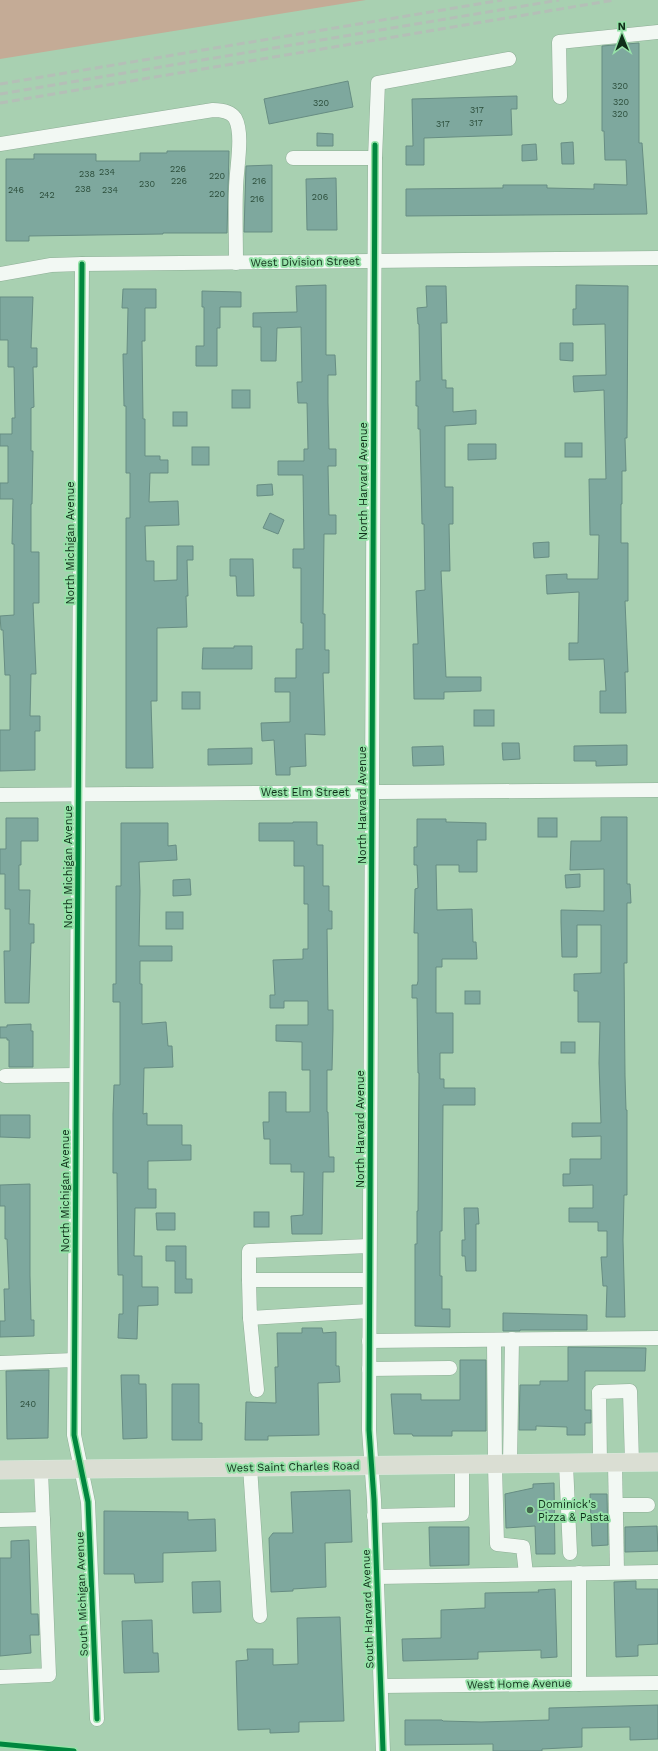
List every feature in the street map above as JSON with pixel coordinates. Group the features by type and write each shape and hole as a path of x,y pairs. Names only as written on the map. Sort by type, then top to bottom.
{"main road":[{"name":"West Saint Charles Road","path":"0,1470 658,1462"}],"street":[{"path":"560,97 559,42 658,32"},
{"name":"North Harvard Avenue","path":"371,1466 368,1430 374,261 375,152 378,83 509,59"},
{"path":"0,144 213,110 223,110 234,117 238,126 239,136 236,188 236,262"},
{"path":"293,158 375,152"},
{"name":"West Division Street","path":"0,274 51,266 82,264 658,258"},
{"name":"North Michigan Avenue","path":"81,1469 74,1435 74,1360 82,264"},
{"name":"West Elm Street","path":"0,795 658,790"},
{"path":"5,1076 76,1075"},
{"path":"256,1390 250,1318 249,1251 370,1246"},
{"path":"249,1280 369,1280"},
{"path":"250,1318 369,1312"},
{"path":"369,1341 658,1338"},
{"path":"512,1339 497,1544 523,1547 526,1574"},
{"path":"494,1340 502,1464"},
{"path":"0,1363 74,1360"},
{"path":"369,1369 450,1368"},
{"path":"615,1463 617,1572"},
{"path":"566,1464 570,1553"},
{"path":"374,1516 462,1514 462,1465"},
{"name":"South Harvard Avenue","path":"371,1466 384,1751"},
{"path":"250,1467 260,1616"},
{"name":"South Michigan Avenue","path":"81,1469 88,1502 97,1719"},
{"path":"0,1677 49,1675 41,1470"},
{"path":"616,1505 648,1505"},
{"path":"0,1520 43,1519"},
{"path":"377,1576 658,1572"},
{"path":"579,1573 579,1684"},
{"name":"West Home Avenue","path":"381,1686 658,1683"}],"shaded area":[{"path":"0,0 366,0 0,59"}],"building":[{"path":"639,43 639,143 642,143 647,214 406,216 406,189 503,188 503,185 547,185 547,188 594,189 594,184 627,185 626,160 605,160 604,131 602,131 602,46"},
{"path":"348,81 353,107 269,124 264,99"},
{"path":"517,96 517,109 511,109 512,135 424,138 424,165 406,165 406,146 413,146 412,99"},
{"path":"317,133 333,134 333,146 317,146"},
{"path":"573,142 574,164 562,164 561,143"},
{"path":"536,144 537,160 522,161 522,145"},
{"path":"167,151 229,151 227,233 29,236 29,241 6,241 6,159 34,159 34,154 96,154 96,161 140,161 140,153 167,153"},
{"path":"272,165 272,232 244,232 246,166"},
{"path":"336,178 337,230 307,230 306,179"},
{"path":"326,285 326,355 335,355 336,375 328,375 328,403 329,449 336,449 336,466 328,466 329,515 336,515 336,534 324,534 323,614 325,614 325,650 329,650 329,673 323,673 325,735 305,734 306,766 290,767 290,775 276,775 274,740 262,741 261,723 290,722 290,692 275,692 275,678 296,678 296,649 303,649 303,623 301,623 301,568 293,568 293,549 304,549 303,475 278,475 278,461 304,461 304,449 308,449 307,403 298,403 297,382 302,382 301,327 277,328 276,361 261,361 261,327 253,327 253,313 297,312 296,286"},
{"path":"576,285 628,286 627,438 625,438 626,471 622,471 621,504 621,543 628,543 628,601 625,601 628,672 625,672 626,713 600,713 600,691 606,691 604,659 569,660 569,643 578,643 579,592 547,594 546,575 567,574 567,579 598,579 599,535 590,535 589,479 606,479 604,390 574,392 573,376 606,375 605,324 573,325 573,309 576,309"},
{"path":"426,286 446,286 447,323 441,323 442,380 446,380 446,388 453,388 453,412 476,410 476,424 445,426 445,487 453,487 453,524 449,524 450,571 441,571 446,677 481,677 481,691 444,692 444,699 414,699 413,644 418,644 416,591 425,590 420,429 418,429 418,406 416,406 416,381 420,381 419,324 417,308 427,307"},
{"path":"123,289 156,289 156,308 145,308 145,341 142,341 145,456 160,456 160,460 168,460 168,473 150,473 149,502 178,501 179,525 145,526 146,561 154,561 154,581 177,580 177,546 193,546 193,560 187,560 187,627 157,628 157,701 151,701 153,768 126,768 126,518 130,518 130,473 126,473 126,406 124,406 123,354 127,354 128,308 122,308"},
{"path":"202,291 241,292 241,307 220,307 220,328 217,328 217,366 196,366 196,346 204,346 204,307 202,307"},
{"path":"0,297 33,297 31,348 37,348 37,367 33,367 34,407 31,408 31,451 33,451 31,552 39,552 39,603 33,603 36,674 31,674 30,716 40,716 40,731 35,731 35,770 0,771 0,730 10,730 10,675 5,675 3,630 1,630 0,616 14,615 14,544 12,544 13,499 0,499 0,483 8,483 8,446 0,446 0,434 12,434 12,418 15,418 14,367 8,367 8,340 0,340"},
{"path":"560,343 573,343 573,361 560,360"},
{"path":"232,390 250,390 250,408 232,408"},
{"path":"173,412 187,412 187,426 173,426"},
{"path":"565,443 582,443 582,457 565,457"},
{"path":"468,444 496,444 496,459 468,460"},
{"path":"192,447 209,447 209,465 192,465"},
{"path":"272,484 273,495 257,496 257,485"},
{"path":"270,513 284,520 278,534 263,528"},
{"path":"549,542 549,557 534,558 533,543"},
{"path":"230,559 253,559 254,596 237,596 236,576 230,576"},
{"path":"234,646 252,646 252,669 202,669 203,648 234,648"},
{"path":"182,692 200,692 200,709 182,709"},
{"path":"474,710 494,710 494,726 474,726"},
{"path":"502,743 519,743 520,759 503,760"},
{"path":"627,745 627,765 596,766 596,761 574,761 574,746"},
{"path":"443,746 444,765 413,766 412,747"},
{"path":"252,748 252,764 208,765 208,749"},
{"path":"601,817 627,817 627,884 630,884 631,903 627,903 627,963 624,963 625,1076 627,1110 627,1195 624,1195 623,1240 625,1317 606,1317 607,1286 603,1286 601,1257 607,1257 607,1231 598,1231 598,1222 569,1222 569,1208 593,1208 593,1185 563,1186 563,1174 570,1174 570,1159 601,1159 601,1136 572,1137 572,1123 601,1123 599,1063 600,1022 578,1022 578,991 574,991 574,974 601,973 601,925 577,925 577,957 562,957 561,910 604,911 604,869 570,870 571,841 601,841"},
{"path":"6,818 38,818 38,841 21,841 21,865 19,865 19,890 30,890 29,924 34,924 34,943 31,943 29,1003 5,1003 4,951 10,951 10,909 5,909 5,874 0,874 0,849 6,849"},
{"path":"538,818 557,818 557,837 538,837"},
{"path":"417,819 446,819 446,822 486,823 486,840 477,840 477,872 459,872 459,865 436,865 437,910 472,909 473,942 476,942 477,959 442,959 442,967 436,967 436,1013 453,1013 453,1053 440,1053 440,1079 444,1079 444,1088 475,1088 475,1105 443,1105 442,1231 440,1231 440,1276 442,1276 442,1309 450,1309 450,1327 415,1326 415,1244 417,1244 418,1211 419,1073 417,998 412,998 412,985 417,985 418,981 418,933 414,933 415,889 418,888 417,865 414,865 414,847 417,847"},
{"path":"317,822 317,845 323,845 323,886 329,886 329,911 332,911 332,929 327,929 328,1010 333,1010 333,1029 332,1070 327,1070 327,1112 329,1157 334,1157 334,1172 323,1172 322,1234 292,1234 291,1216 303,1215 304,1172 291,1172 291,1164 270,1164 270,1139 264,1139 263,1122 269,1122 269,1092 286,1092 286,1112 310,1112 310,1070 302,1070 302,1042 276,1041 276,1025 308,1025 308,1001 284,1001 284,1008 270,1008 270,995 275,995 273,960 303,959 303,949 308,949 308,904 304,904 304,866 294,866 294,841 259,841 259,823"},
{"path":"121,823 168,823 168,846 176,845 177,860 139,862 139,946 172,946 172,961 140,961 140,984 142,984 142,1024 166,1022 168,1046 172,1046 173,1067 144,1068 143,1114 147,1113 147,1125 182,1125 182,1145 191,1145 191,1160 148,1161 148,1189 156,1189 156,1208 135,1208 134,1256 142,1256 142,1287 158,1287 158,1305 138,1306 137,1339 118,1338 119,1314 123,1314 123,1275 118,1275 117,1173 113,1173 113,1114 114,1085 120,1085 120,1002 113,1002 113,984 116,984 116,886 121,886"},
{"path":"580,874 580,887 566,888 565,875"},
{"path":"190,879 191,895 173,896 173,880"},
{"path":"166,912 183,912 183,929 166,929"},
{"path":"465,991 480,991 480,1004 465,1004"},
{"path":"31,1024 31,1031 33,1031 33,1067 9,1067 9,1040 7,1040 7,1038 0,1038 0,1027 7,1027 7,1025"},
{"path":"561,1042 575,1042 575,1053 561,1053"},
{"path":"0,1115 30,1115 30,1138 0,1137"},
{"path":"30,1184 31,1320 34,1320 34,1336 0,1337 0,1321 5,1321 4,1289 9,1289 7,1239 5,1239 5,1206 0,1206 0,1185"},
{"path":"464,1208 478,1208 479,1224 476,1224 476,1271 466,1271 465,1256 462,1256 462,1240 465,1240"},
{"path":"254,1212 269,1212 269,1227 254,1227"},
{"path":"156,1213 175,1213 175,1230 157,1230"},
{"path":"166,1246 186,1246 186,1279 192,1279 192,1293 175,1293 175,1261 166,1261"},
{"path":"503,1313 587,1315 587,1330 503,1331"},
{"path":"302,1328 322,1328 323,1333 336,1332 336,1366 339,1366 340,1382 318,1383 319,1435 268,1436 268,1440 245,1440 246,1402 276,1403 275,1367 278,1367 277,1333 302,1333"},
{"path":"568,1347 646,1348 645,1371 585,1371 585,1410 591,1410 591,1423 585,1423 585,1435 567,1435 567,1427 536,1426 536,1430 519,1430 520,1385 540,1385 540,1381 568,1381"},
{"path":"460,1360 486,1360 486,1431 452,1431 452,1436 413,1436 412,1434 394,1434 391,1394 421,1394 421,1400 460,1400"},
{"path":"49,1370 48,1438 7,1439 6,1371"},
{"path":"121,1375 139,1375 139,1384 146,1384 147,1438 123,1439"},
{"path":"172,1384 199,1384 199,1423 202,1423 202,1440 172,1440"},
{"name":"Dominick's Pizza & Pasta","path":"554,1483 555,1554 536,1554 535,1526 506,1528 505,1494 533,1488 533,1484"},
{"path":"350,1490 352,1542 325,1543 326,1587 271,1592 269,1538 273,1533 293,1533 291,1492"},
{"path":"590,1494 607,1494 608,1545 592,1546"},
{"path":"104,1511 188,1512 188,1520 215,1519 216,1551 163,1553 163,1582 135,1583 134,1574 104,1574"},
{"path":"657,1526 658,1551 625,1552 625,1527"},
{"path":"429,1527 469,1527 469,1565 430,1566"},
{"path":"29,1540 31,1614 38,1614 39,1635 30,1635 31,1653 0,1656 0,1558 11,1558 11,1541"},
{"path":"220,1581 221,1612 193,1613 192,1582"},
{"path":"636,1581 636,1589 658,1589 658,1644 638,1645 638,1656 616,1657 614,1582"},
{"path":"555,1589 557,1657 541,1658 541,1650 478,1652 478,1659 403,1661 402,1639 441,1638 441,1610 485,1608 485,1593 539,1592 538,1590"},
{"path":"340,1617 344,1721 299,1722 299,1732 270,1733 270,1729 238,1730 236,1661 248,1660 247,1649 273,1649 273,1665 298,1664 297,1618"},
{"path":"152,1620 153,1653 158,1653 159,1672 124,1673 122,1621"},
{"path":"658,1705 658,1739 630,1740 630,1727 582,1728 582,1747 542,1749 542,1751 493,1751 493,1744 405,1745 405,1720 481,1722 549,1720 549,1708"}],"railway":[{"path":"0,84 502,0"},
{"path":"0,94 559,0"},
{"path":"0,103 614,0"}],"cycle path":[{"path":"375,145 369,1430 374,1500 383,1751"},
{"path":"82,264 74,1435 88,1502 97,1719"},
{"path":"0,1744 74,1751"}],"place":[{"name":"Dominick's Pizza & Pasta","path":"530,1510"}]}
